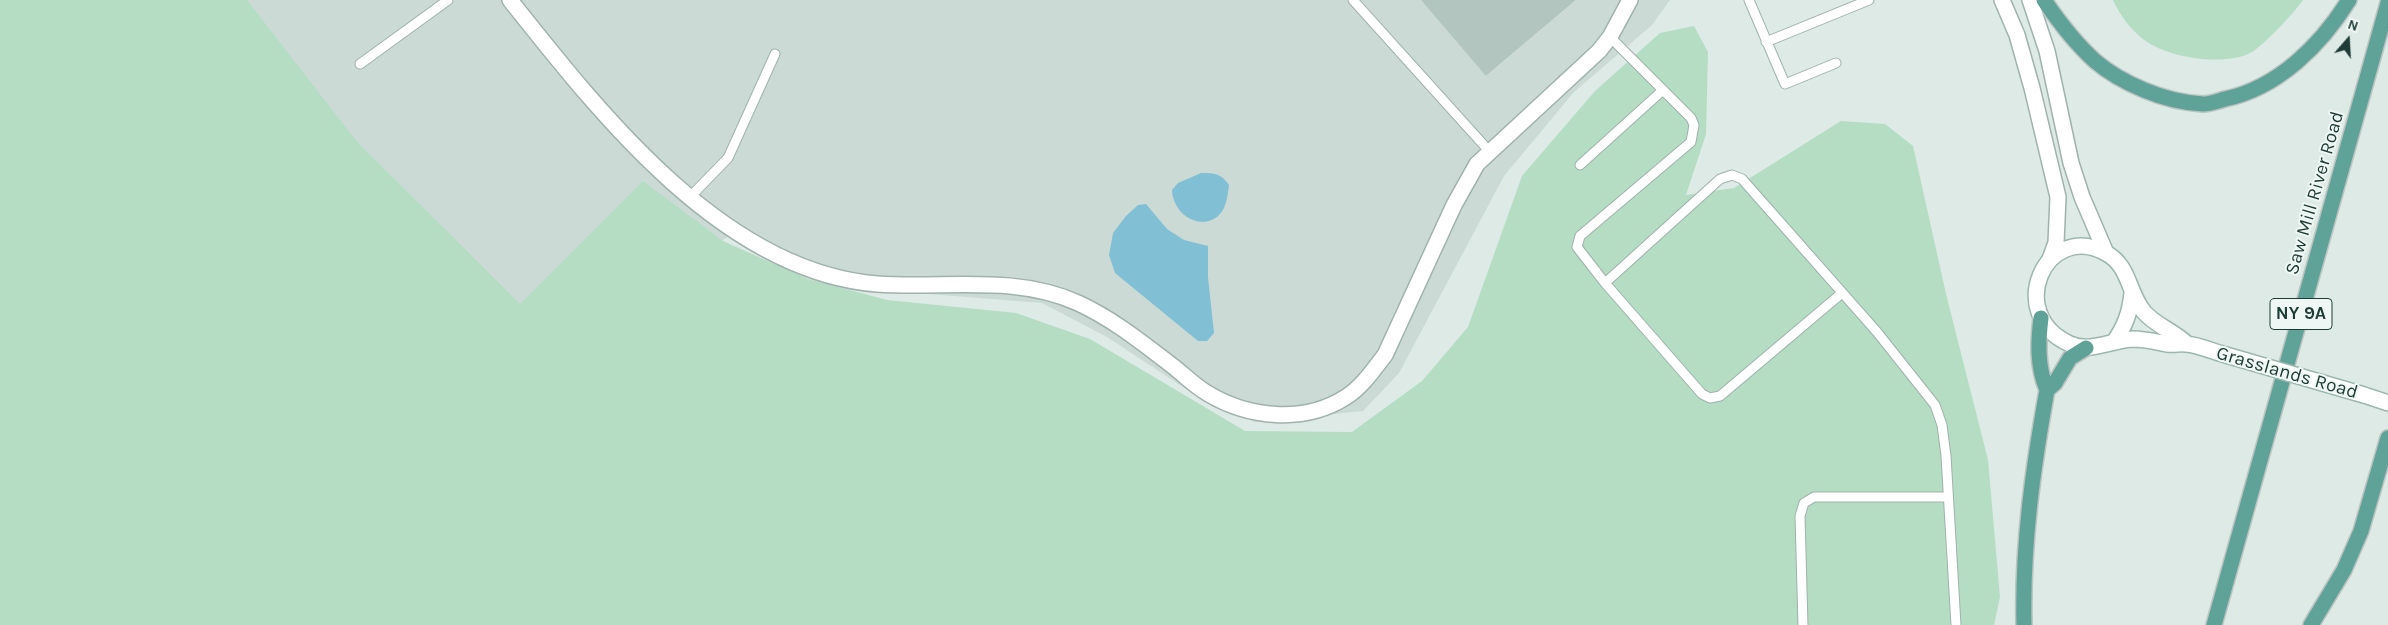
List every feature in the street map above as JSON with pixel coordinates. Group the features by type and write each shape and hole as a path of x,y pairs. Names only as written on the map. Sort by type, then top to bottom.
{"main road":[{"path":"2044,0 2064,28 2096,62 2130,84 2167,99 2204,104 2241,96 2275,78 2310,51 2338,17 2348,0"},
{"name":"Saw Mill River Road","path":"2214,625 2388,3"},
{"path":"2024,625 2026,544 2031,481 2047,390 2041,376 2040,318"},
{"path":"2047,390 2055,383 2070,358 2086,348"},
{"path":"2311,625 2344,570 2361,530 2388,438"}],"street":[{"path":"510,0 576,83 661,173 721,223 773,253 827,274 875,284 1003,284 1044,291 1079,303 1124,329 1207,393 1242,410 1281,416 1317,410 1347,397 1368,376 1389,347 1454,205 1477,164 1579,70 1610,37 1630,0"},
{"path":"2002,0 2017,35 2032,88 2058,197 2056,244 2043,270 2035,293 2040,318 2050,331 2060,339 2072,345 2086,348 2135,339 2171,345 2186,344"},
{"path":"2030,0 2047,51 2071,163 2086,206 2106,253 2125,272 2132,293 2145,312 2158,324 2175,332 2186,344"},
{"path":"2050,259 2076,247 2092,248 2106,253"},
{"path":"2114,342 2124,328 2130,313 2132,293"},
{"name":"Grasslands Road","path":"2186,344 2388,403"}],"lane":[{"path":"360,64 448,0"},
{"path":"1353,0 1490,152"},
{"path":"1749,0 1785,84 1836,63"},
{"path":"1766,42 1869,0"},
{"path":"1610,37 1690,118 1694,125 1691,142 1580,236 1577,248 1702,394 1710,398 1720,396 1842,293"},
{"path":"690,196 728,158 775,54"},
{"path":"1580,165 1663,90"},
{"path":"1605,283 1720,179 1732,175 1742,178 1842,293 1935,405 1942,425 1956,625"},
{"path":"1803,625 1800,516 1804,503 1814,497 1948,497"}],"shaded area":[{"path":"89,0 1670,0 1652,25 1574,92 1504,176 1399,373 1363,411 1254,422 1186,389 1107,337 1042,303 917,293 842,284 794,268 728,237 423,423"}],"green space":[{"path":"0,0 247,0 357,142 520,304 643,181 723,241 808,279 887,300 1016,313 1090,339 1245,431 1352,432 1422,381 1468,327 1522,176 1595,91 1660,33 1694,26 1708,52 1706,134 1686,195 1734,188 1841,121 1885,124 1913,146 1946,294 1988,460 2000,597 1994,625 0,625"},
{"path":"2113,0 2303,0 2279,28 2252,52 2241,57 2212,59 2181,55 2153,46 2138,35 2130,26"}],"water":[{"path":"1201,173 1217,175 1223,178 1229,185 1224,208 1218,216 1210,221 1202,222 1185,216 1174,200 1172,190 1178,183"},
{"path":"1146,204 1167,229 1184,240 1208,246 1208,277 1214,333 1207,341 1198,341 1115,273 1109,255 1113,233 1126,216 1138,205"}],"building":[{"path":"1422,0 1575,0 1486,75"}]}
